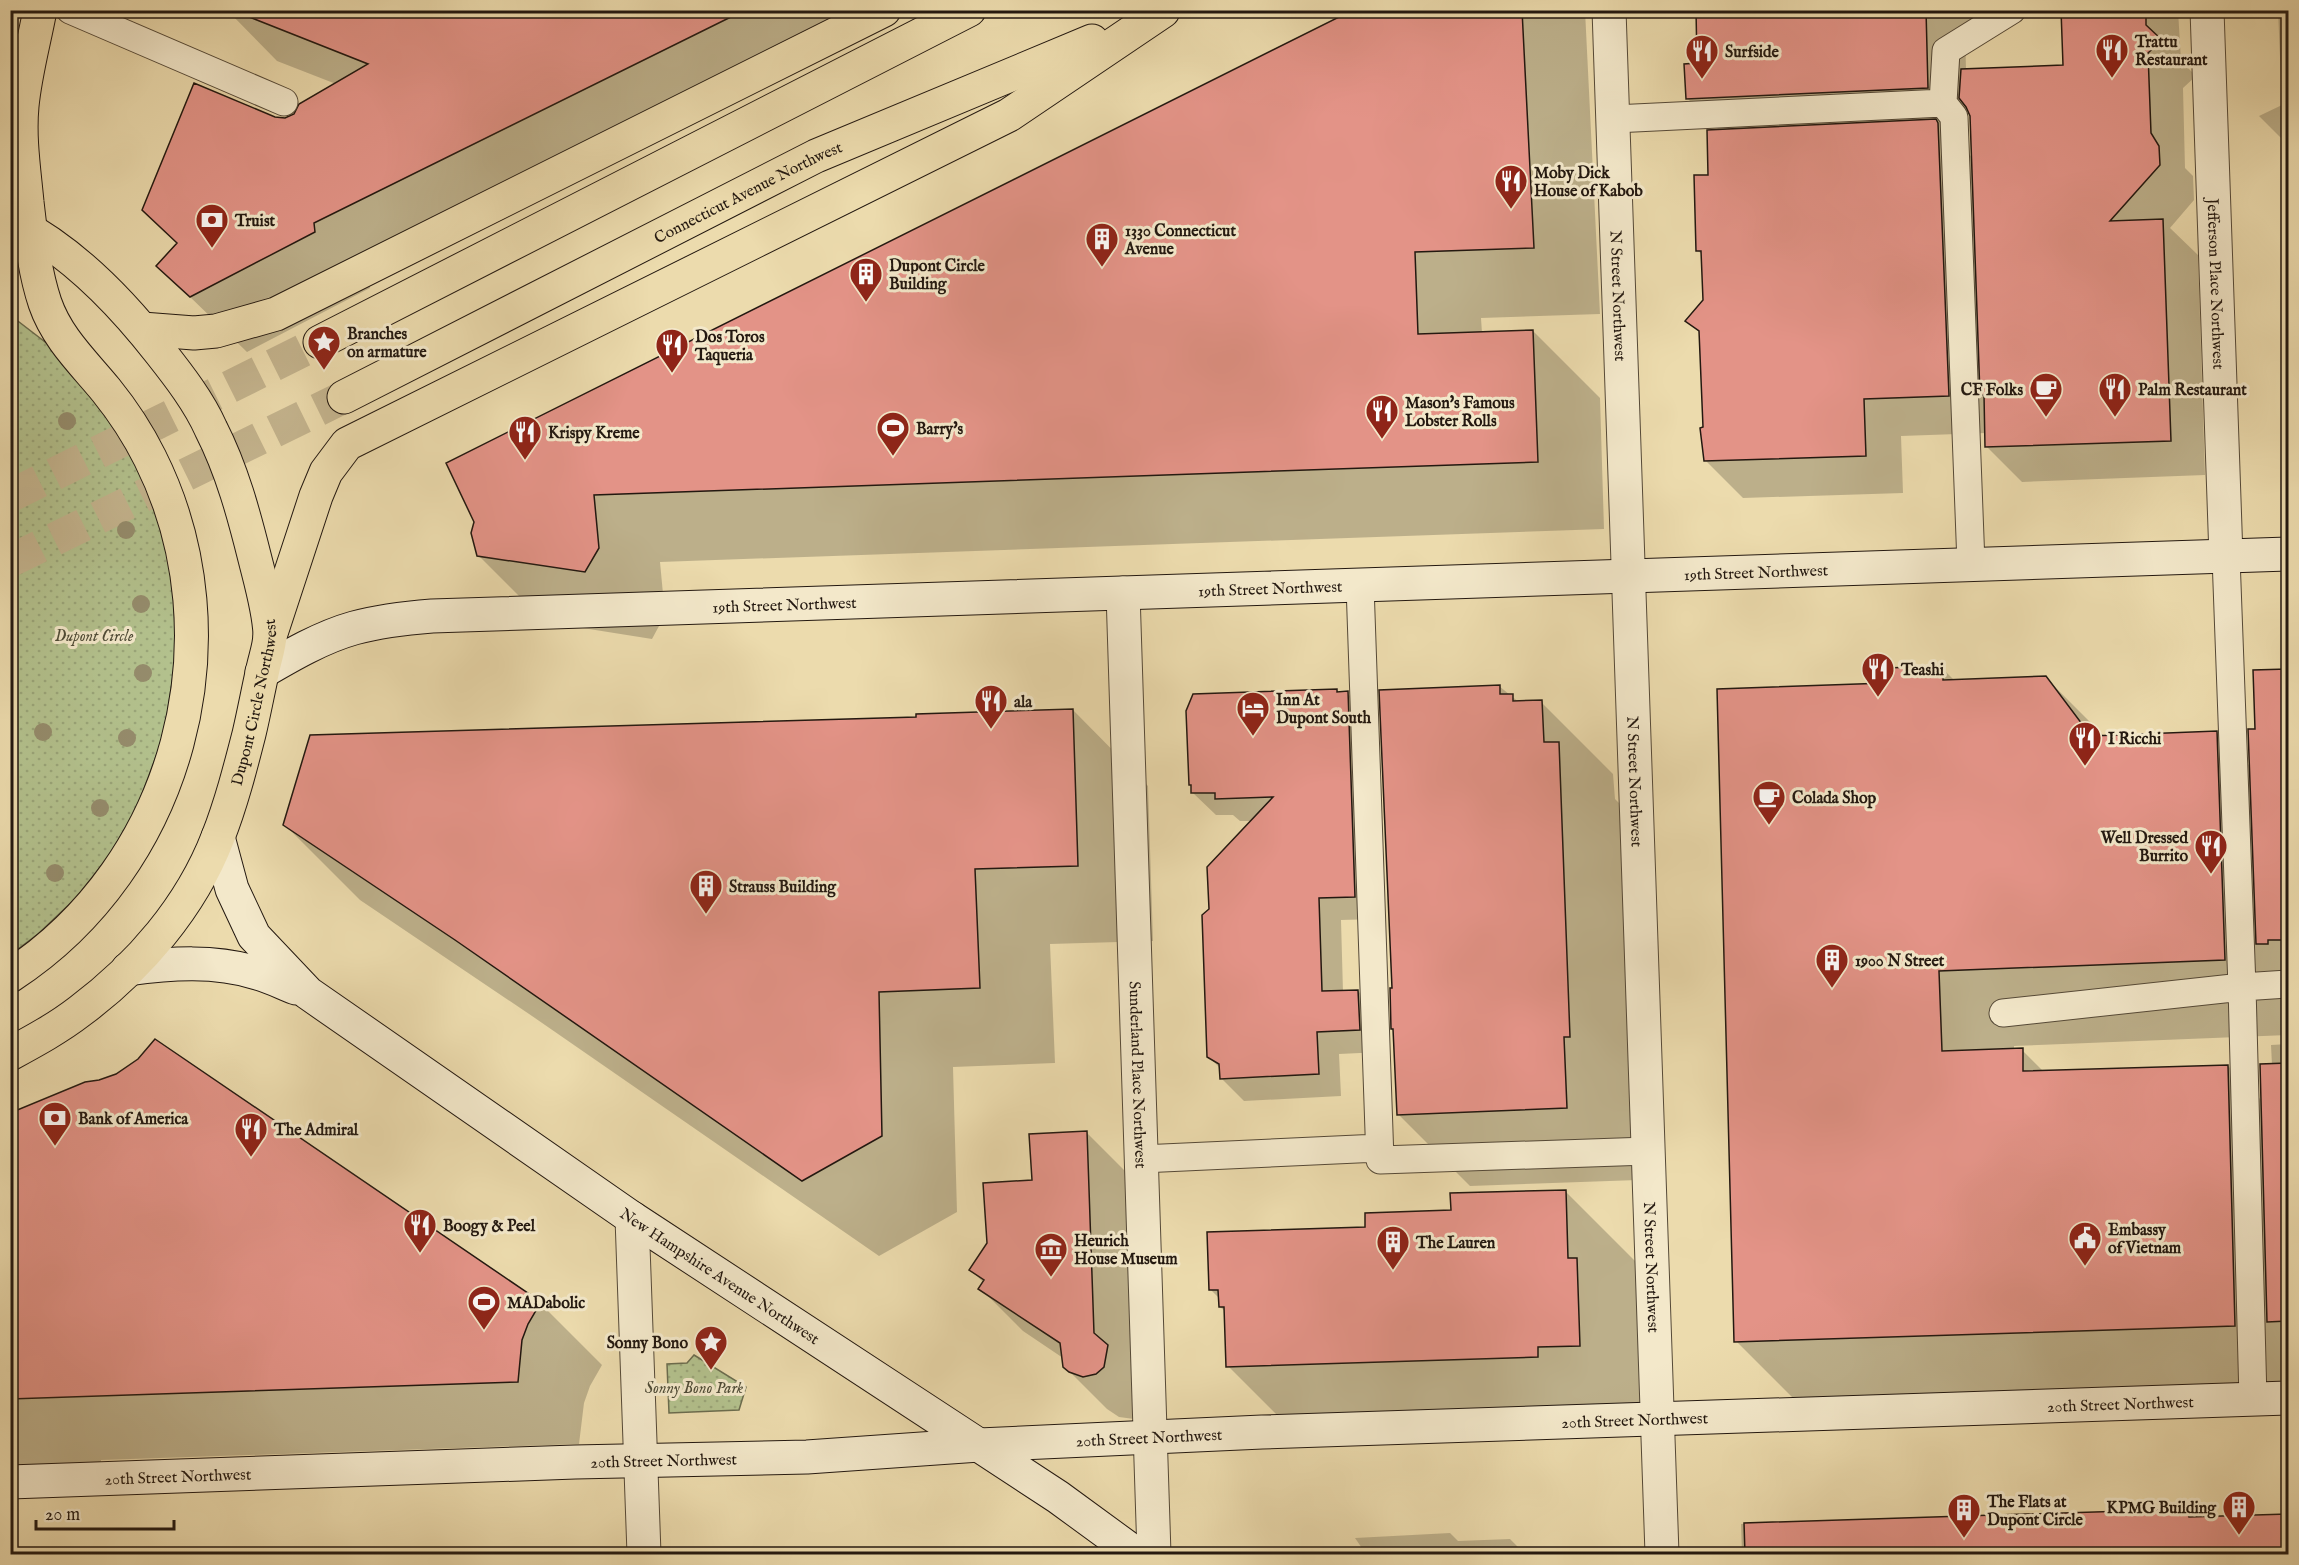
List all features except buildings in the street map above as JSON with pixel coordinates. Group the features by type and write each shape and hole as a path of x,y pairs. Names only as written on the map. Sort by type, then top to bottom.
{"main road":[{"path":"10,46 34,10"},
{"path":"10,976 65,935 105,891 127,858 162,790 178,744 192,654 191,604 183,547 169,504 150,459 132,425 57,330 45,304 20,225 22,104 40,10"},
{"path":"142,329 194,333 216,331 276,314 884,10"},
{"path":"320,342 969,10"},
{"path":"270,636 316,496 326,472 347,444 1009,115 1163,11"},
{"name":"Connecticut Avenue Northwest","path":"344,397 816,156 1163,11"},
{"name":"Dupont Circle Northwest","path":"10,1054 80,1011 145,952 179,909 206,864 218,837 256,707 270,636 259,574 246,524 225,460 211,427 175,371 142,329 84,269 20,225"}],"street":[{"name":"N Street Northwest","path":"1609,10 1662,1554"},
{"name":"Jefferson Place Northwest","path":"2207,10 2226,557"},
{"name":"19th Street Northwest","path":"262,672 300,651 353,628 393,619 432,616 2289,554"},
{"name":"Sunderland Place Northwest","path":"1123,593 1154,1554"},
{"name":"New Hampshire Avenue Northwest","path":"218,837 232,889 254,936 308,993 633,1218 1058,1497 1136,1554"},
{"name":"New Hampshire Avenue Northwest","path":"128,969 181,963 235,968 256,973 308,993"},
{"path":"633,1218 644,1554"},
{"name":"20th Street Northwest","path":"10,1482 807,1457 979,1445 1149,1437 2289,1398"}],"lane":[{"path":"70,10 284,102"},
{"path":"1971,564 1954,117 1943,103 1946,51 2012,10"},
{"path":"1614,119 1943,103"},
{"path":"2226,557 2242,987 2253,1399"},
{"path":"1360,585 1380,1160 1648,1151"},
{"path":"2003,1013 2289,984"},
{"path":"1141,1159 1379,1148"}],"green space":[{"name":"Dupont Circle","path":"10,315 49,345 117,427 153,499 173,576 176,656 164,735 136,810 109,856 76,898 38,934 10,955"},
{"name":"Sonny Bono Park","path":"694,1355 746,1387 739,1410 669,1413 667,1364 687,1363"}],"tunnel":[{"path":"10,496 320,342"},
{"path":"10,561 344,397"}],"place":[{"name":"Trattu Restaurant","path":"2112,79"},
{"name":"Surfside","path":"1702,80"},
{"name":"Moby Dick House of Kabob","path":"1511,210"},
{"name":"Truist","path":"212,249"},
{"name":"1330 Connecticut Avenue","path":"1102,268"},
{"name":"Dupont Circle Building","path":"866,303"},
{"name":"Branches on armature","path":"324,371"},
{"name":"Dos Toros Taqueria","path":"672,374"},
{"name":"CF Folks","path":"2046,418"},
{"name":"Palm Restaurant","path":"2115,418"},
{"name":"Mason's Famous Lobster Rolls","path":"1382,440"},
{"name":"Barry's","path":"893,457"},
{"name":"Krispy Kreme","path":"525,461"},
{"name":"Teashi","path":"1878,698"},
{"name":"ala","path":"991,730"},
{"name":"Inn At Dupont South","path":"1253,737"},
{"name":"I Ricchi","path":"2085,767"},
{"name":"Colada Shop","path":"1769,826"},
{"name":"Well Dressed Burrito","path":"2211,875"},
{"name":"Strauss Building","path":"706,915"},
{"name":"1900 N Street","path":"1832,989"},
{"name":"Bank of America","path":"55,1147"},
{"name":"The Admiral","path":"251,1158"},
{"name":"Boogy & Peel","path":"420,1254"},
{"name":"Embassy of Vietnam","path":"2085,1267"},
{"name":"The Lauren","path":"1393,1271"},
{"name":"Heurich House Museum","path":"1051,1278"},
{"name":"MADabolic","path":"484,1331"},
{"name":"Sonny Bono","path":"711,1371"},
{"name":"KPMG Building","path":"2239,1536"},
{"name":"The Flats at Dupont Circle","path":"1964,1539"}]}
